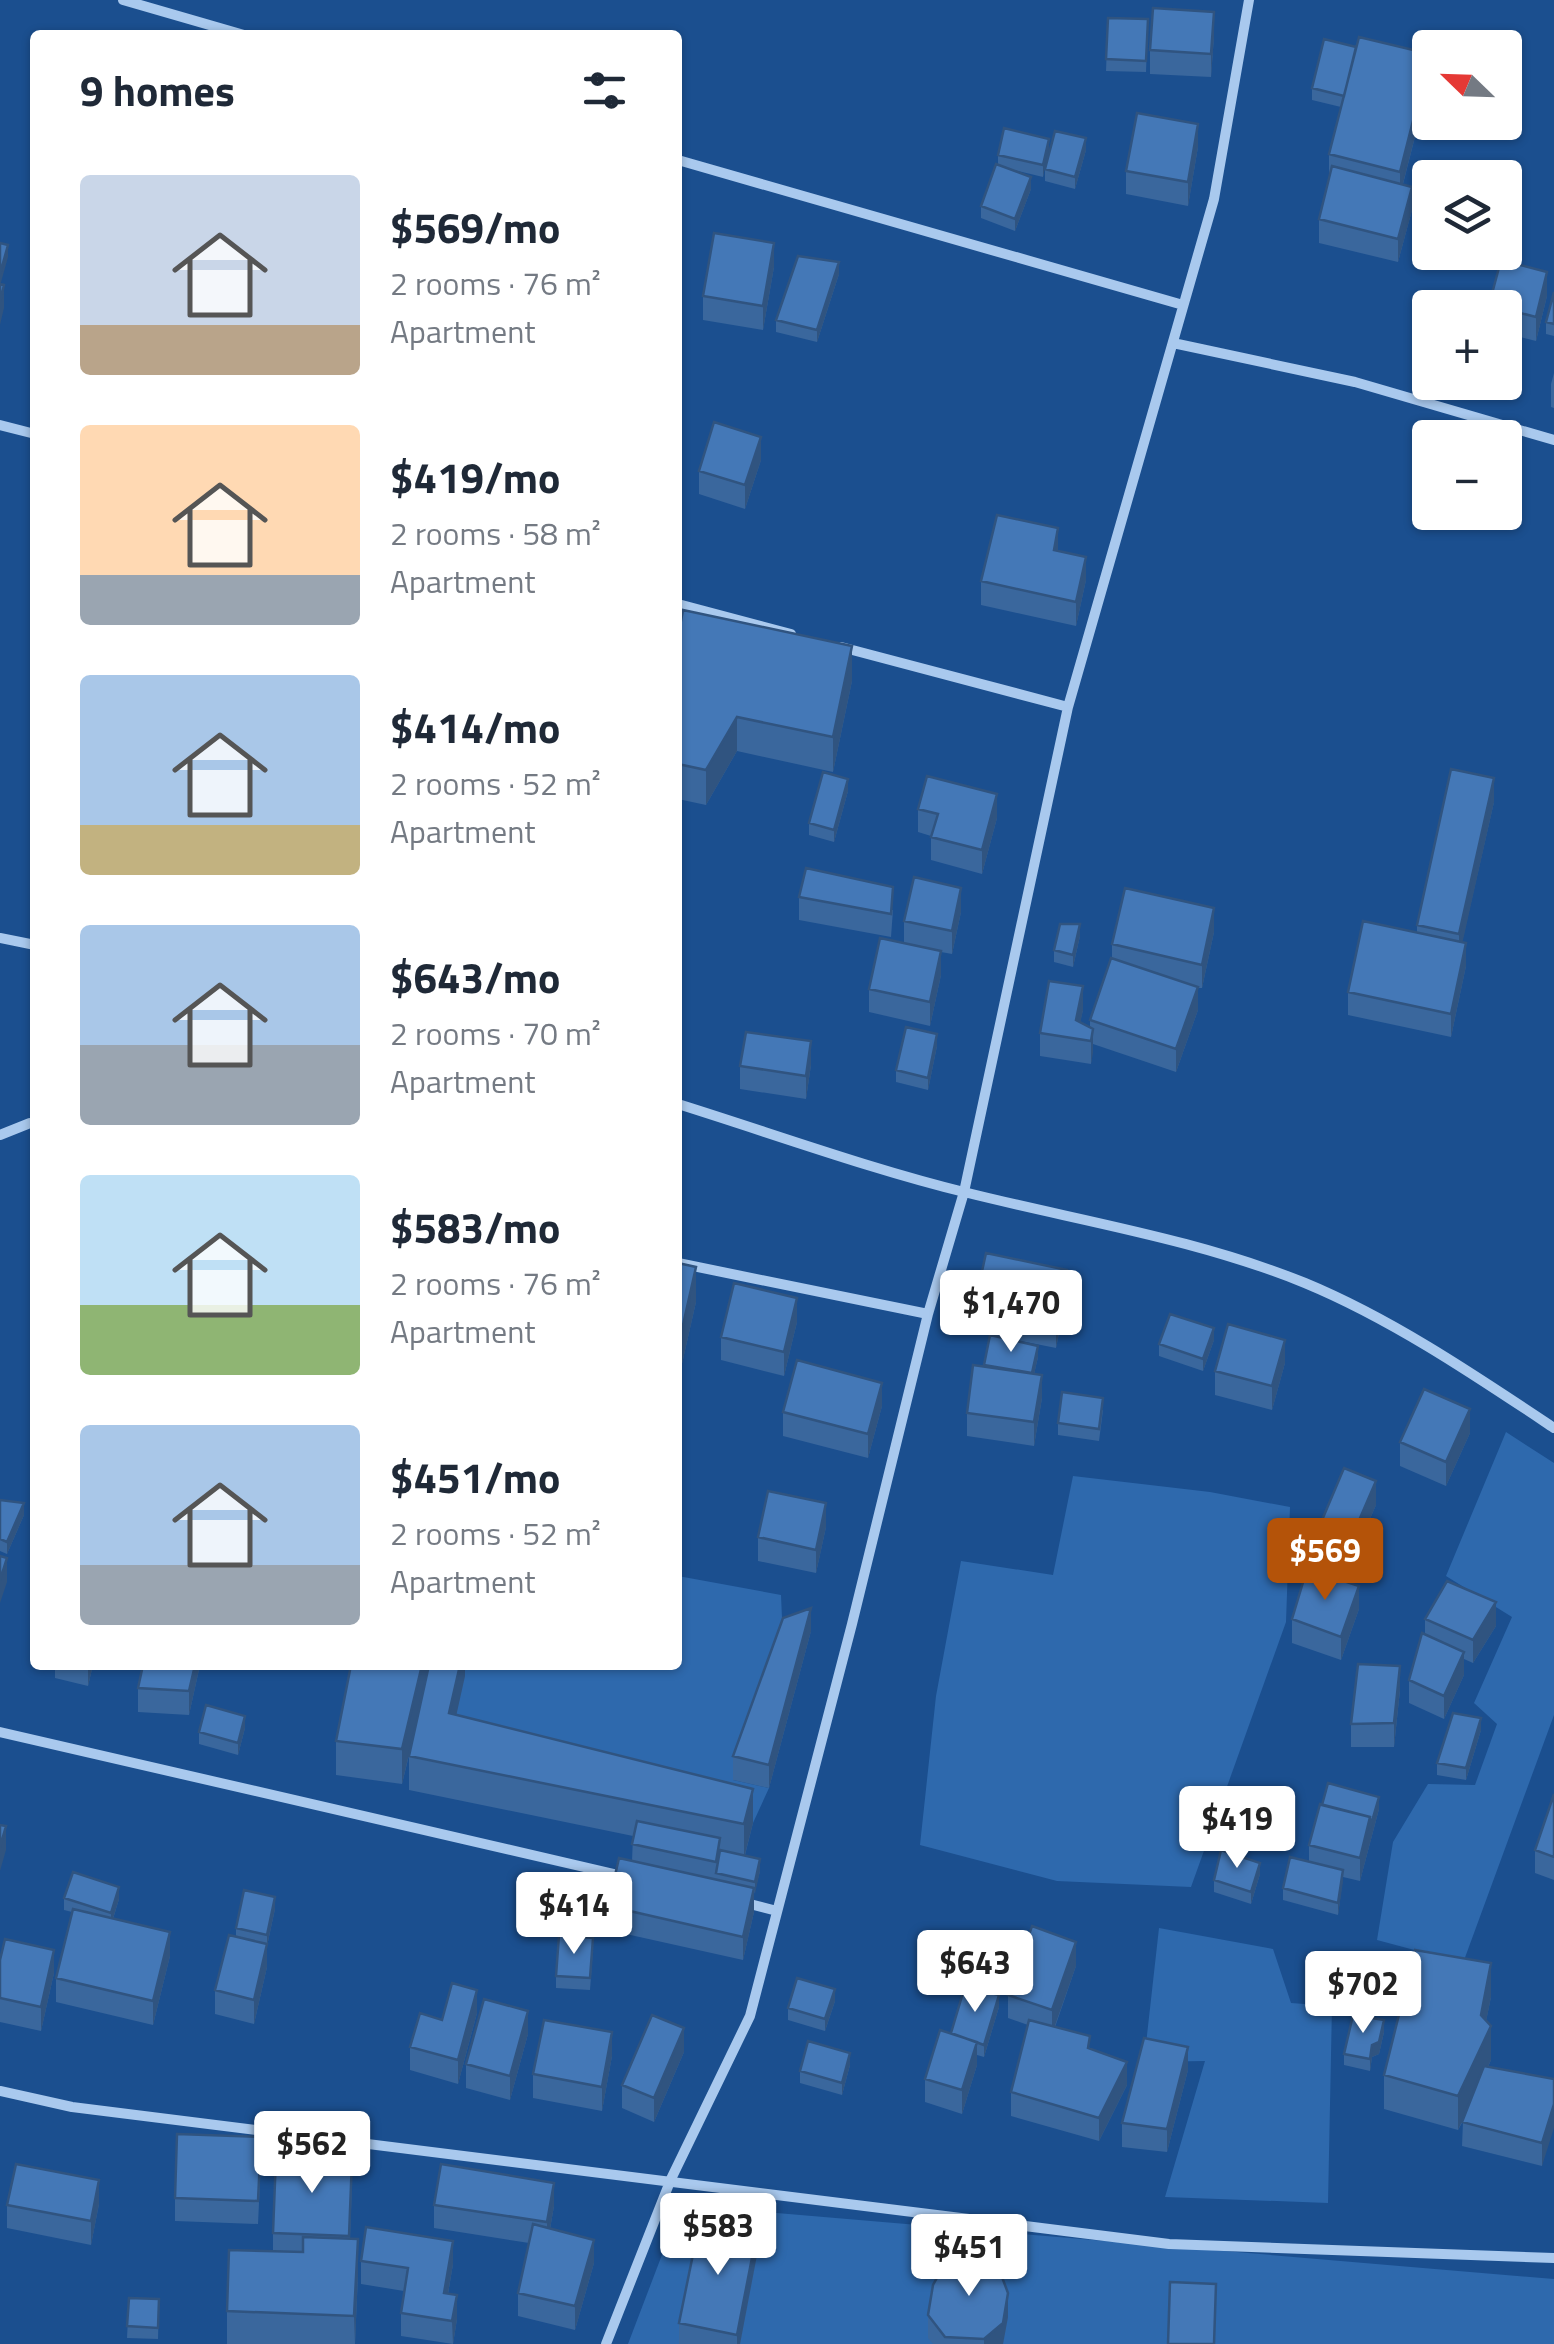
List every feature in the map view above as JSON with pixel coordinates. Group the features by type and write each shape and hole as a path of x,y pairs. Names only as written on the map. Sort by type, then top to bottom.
{"street":[{"path":"122,0 227,30"},
{"path":"606,2344 671,2179 750,2016 928,1314 964,1192 1068,707 1214,199 1248,0"},
{"path":"682,161 1183,305"},
{"path":"1173,343 1355,382 1554,440"},
{"path":"0,424 30,433"},
{"path":"682,605 808,638"},
{"path":"826,643 1068,707"},
{"path":"0,938 30,943"},
{"path":"682,1105 964,1192 1195,1246 1304,1283 1363,1311 1486,1381 1554,1428"},
{"path":"0,1135 30,1123"},
{"path":"682,1263 928,1314"},
{"path":"0,1732 648,1882"},
{"path":"722,1898 777,1910"},
{"path":"0,2091 72,2107 1169,2244 1554,2258"}],"shaded area":[{"path":"1506,1432 1554,1463 1554,1715 1463,1963 1377,1940 1393,1842 1428,1784 1475,1785 1497,1724 1474,1703 1512,1617 1446,1576"},
{"path":"1073,1476 1210,1492 1290,1507 1286,1622 1191,1887 1057,1881 920,1845 936,1696 961,1561 1053,1575"},
{"path":"682,1577 781,1595 783,1642 733,1780 769,1788 753,1823 449,1748 437,1670 682,1670"},
{"path":"1159,1928 1273,1949 1291,2003 1332,2006 1328,2203 1165,2197 1205,2061 1144,2062"},
{"path":"681,2205 1554,2279 1554,2344 628,2344"}],"building":[{"path":"1153,8 1214,12 1211,54 1150,50"},
{"path":"1108,18 1148,19 1146,61 1106,59"},
{"path":"1359,37 1412,50 1412,125 1400,172 1329,154"},
{"path":"1324,39 1356,47 1344,96 1312,88"},
{"path":"1137,113 1198,124 1188,182 1126,171"},
{"path":"1004,128 1049,139 1043,165 998,155"},
{"path":"1055,131 1086,138 1075,177 1045,169"},
{"path":"996,164 1031,177 1015,219 981,206"},
{"path":"1332,166 1412,187 1398,239 1319,219"},
{"path":"714,233 774,243 763,306 703,296"},
{"path":"0,243 8,245 0,274"},
{"path":"798,256 839,262 817,330 776,320"},
{"path":"1522,265 1547,272 1536,317 1522,313 1522,290 1493,290 1498,270 1522,270"},
{"path":"1554,292 1554,324 1546,322"},
{"path":"714,422 761,437 745,485 699,471"},
{"path":"997,515 1058,528 1054,550 1086,557 1076,602 981,581"},
{"path":"683,610 852,646 833,737 737,717 706,770 682,765"},
{"path":"1451,769 1494,778 1459,934 1417,925"},
{"path":"823,772 848,779 834,830 809,823"},
{"path":"927,776 997,794 982,850 931,837 938,814 918,809"},
{"path":"806,868 893,887 891,914 799,897"},
{"path":"914,877 961,888 952,931 904,921"},
{"path":"1125,888 1214,908 1202,965 1112,944"},
{"path":"1363,921 1466,943 1451,1014 1348,992"},
{"path":"1060,924 1080,924 1073,955 1054,950"},
{"path":"880,938 941,951 930,1002 869,989"},
{"path":"1111,958 1198,987 1176,1049 1090,1020"},
{"path":"1049,981 1083,986 1076,1020 1093,1029 1091,1041 1040,1033"},
{"path":"906,1027 937,1034 928,1078 896,1070"},
{"path":"746,1032 811,1041 806,1076 740,1066"},
{"path":"986,1253 1067,1270 1056,1325 974,1308"},
{"path":"682,1264 696,1267 682,1330"},
{"path":"734,1283 797,1298 784,1352 721,1337"},
{"path":"1170,1314 1214,1328 1203,1359 1159,1344"},
{"path":"1228,1324 1285,1340 1272,1386 1215,1371"},
{"path":"990,1335 1038,1346 1032,1373 984,1365"},
{"path":"797,1360 882,1383 868,1434 783,1412"},
{"path":"973,1365 1042,1375 1034,1422 967,1413"},
{"path":"1424,1389 1470,1409 1446,1462 1400,1442"},
{"path":"1062,1392 1103,1398 1099,1429 1058,1423"},
{"path":"1344,1468 1376,1481 1348,1546 1317,1532"},
{"path":"768,1491 826,1503 816,1550 758,1537"},
{"path":"0,1500 24,1503 7,1542 0,1539"},
{"path":"0,1556 7,1558 0,1580"},
{"path":"1307,1569 1359,1586 1341,1637 1292,1619"},
{"path":"1447,1581 1496,1602 1473,1640 1425,1619"},
{"path":"811,1608 769,1765 733,1756 783,1618"},
{"path":"1422,1633 1464,1652 1444,1696 1409,1680"},
{"path":"1358,1664 1400,1666 1394,1723 1351,1724"},
{"path":"142,1670 194,1670 189,1691 138,1688"},
{"path":"350,1670 421,1670 402,1749 336,1741"},
{"path":"428,1670 459,1670 449,1713 753,1789 744,1824 409,1756"},
{"path":"206,1705 245,1716 238,1743 199,1732"},
{"path":"1453,1713 1481,1718 1466,1768 1437,1763"},
{"path":"1328,1783 1379,1797 1370,1828 1370,1817 1322,1805"},
{"path":"1554,1794 1554,1857 1535,1850"},
{"path":"1320,1804 1370,1817 1360,1858 1309,1845"},
{"path":"637,1821 720,1838 716,1862 632,1844"},
{"path":"0,1825 6,1826 0,1847"},
{"path":"720,1850 760,1859 755,1882 716,1873"},
{"path":"1221,1850 1260,1863 1251,1892 1214,1880"},
{"path":"1290,1857 1343,1870 1338,1903 1283,1888"},
{"path":"619,1858 754,1888 743,1937 608,1906"},
{"path":"73,1872 119,1887 111,1913 64,1898"},
{"path":"244,1890 275,1897 267,1935 236,1928"},
{"path":"73,1909 170,1932 153,2001 56,1978"},
{"path":"1032,1926 1076,1942 1052,2010 1008,1995"},
{"path":"229,1935 267,1944 254,2000 215,1990"},
{"path":"559,1935 593,1938 590,1978 556,1976"},
{"path":"5,1939 54,1950 41,2007 0,1998 0,1960"},
{"path":"1415,1950 1491,1963 1481,2015 1491,2026 1458,2096 1384,2075"},
{"path":"797,1978 835,1989 825,2019 788,2008"},
{"path":"452,1983 477,1990 458,2060 410,2047 420,2013 442,2020"},
{"path":"965,1986 999,1995 984,2045 951,2033"},
{"path":"484,1999 528,2011 510,2076 466,2064"},
{"path":"652,2015 684,2028 654,2098 622,2085"},
{"path":"1353,2015 1384,2020 1370,2059 1344,2054"},
{"path":"544,2020 612,2032 602,2087 533,2074"},
{"path":"1029,2020 1090,2036 1088,2048 1127,2062 1099,2118 1011,2092"},
{"path":"940,2030 977,2042 962,2090 925,2079"},
{"path":"1144,2038 1188,2047 1167,2129 1122,2123"},
{"path":"808,2041 850,2053 842,2083 800,2071"},
{"path":"1484,2066 1554,2079 1554,2104 1542,2143 1462,2122"},
{"path":"177,2134 261,2137 258,2201 175,2198"},
{"path":"276,2156 352,2160 349,2236 273,2233"},
{"path":"16,2164 99,2180 91,2221 7,2205"},
{"path":"441,2164 554,2183 547,2222 434,2205"},
{"path":"700,2220 757,2232 737,2335 679,2323"},
{"path":"533,2224 594,2240 575,2306 518,2293"},
{"path":"366,2227 453,2241 444,2293 457,2295 452,2321 401,2313 408,2268 361,2261"},
{"path":"303,2237 358,2239 354,2316 227,2311 229,2250 303,2252"},
{"path":"970,2258 986,2258 999,2269 1008,2293 1003,2323 984,2339 945,2337 928,2315 933,2285 943,2267"},
{"path":"1170,2282 1216,2284 1214,2344 1168,2344"},
{"path":"129,2298 159,2299 158,2328 127,2326"}]}
